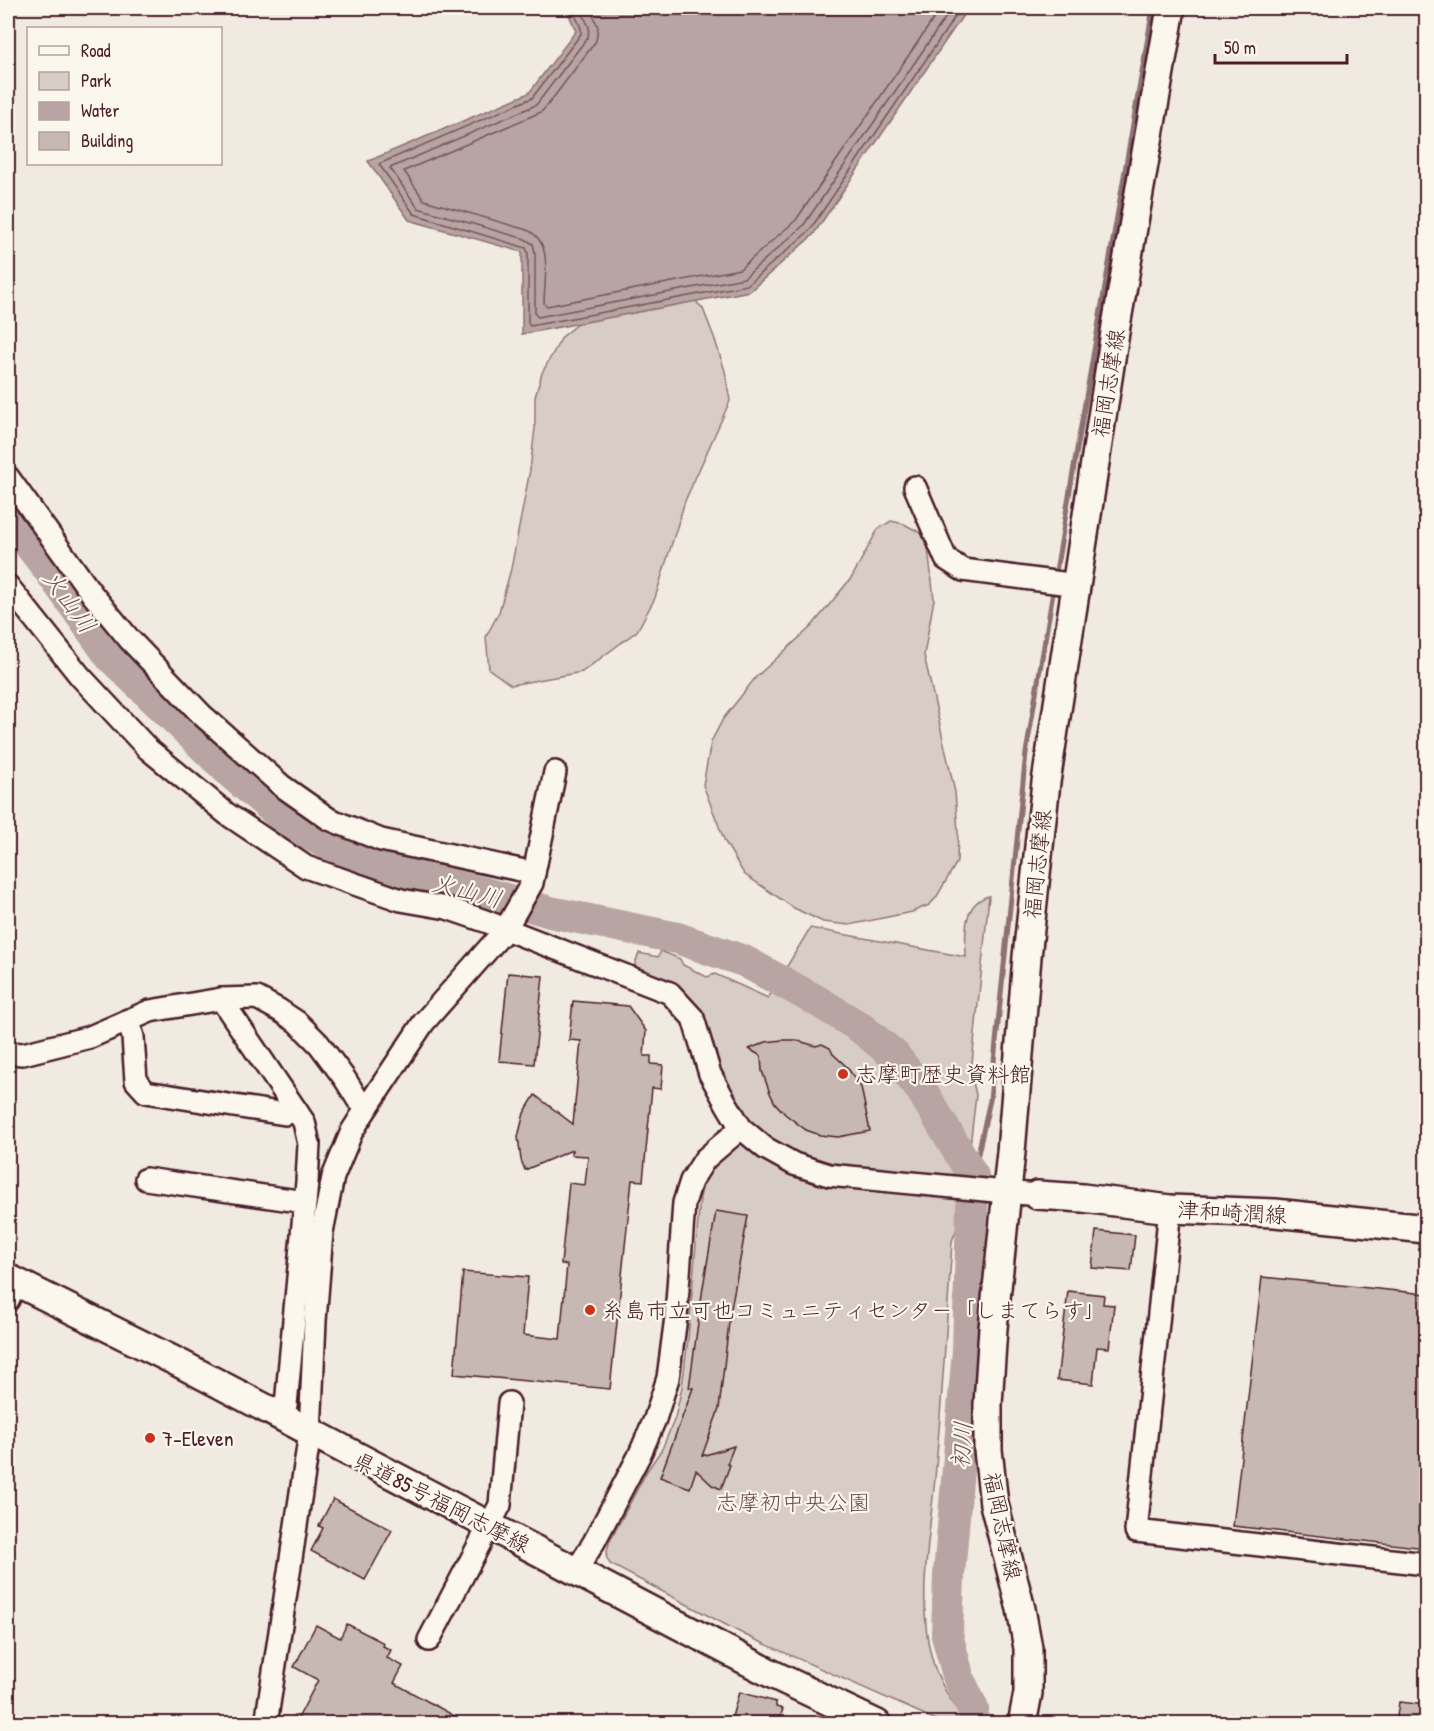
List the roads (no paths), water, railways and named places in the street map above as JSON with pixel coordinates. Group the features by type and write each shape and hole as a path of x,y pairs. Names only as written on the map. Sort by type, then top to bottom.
{"main road":[{"name":"福岡志摩線","path":"1022,1724 1028,1693 1028,1648 1022,1609 994,1504 988,1450 988,1393 1027,957 1046,782 1072,584 1171,8"},
{"name":"津和崎潤線","path":"1037,1195 1083,1198 1170,1209 1275,1213 1426,1229"},
{"name":"県道85号福岡志摩線","path":"10,1287 279,1416 774,1675 877,1724"}],"street":[{"path":"8,477 92,594 130,640 202,715 282,786 329,819 381,840 533,878"},
{"path":"915,487 946,559 963,570 1072,584"},
{"path":"8,586 80,676 148,749 227,814 306,867 401,900 447,908 506,926 670,993 693,1018 710,1074 741,1128 765,1148 794,1164 829,1175 1037,1195"},
{"path":"266,1724 310,1433 322,1232 333,1177 352,1131 424,1022 506,926 533,878 555,772"},
{"path":"8,1053 23,1054 90,1037 150,1011 221,999 257,998 297,1022 319,1044 345,1078 358,1100 368,1106"},
{"path":"221,999 304,1122 309,1144 306,1202 286,1405 279,1416"},
{"path":"128,1020 134,1037 136,1081 146,1092 285,1113 296,1110"},
{"path":"576,1571 594,1542 639,1456 655,1419 668,1378 676,1317 684,1203 691,1181 705,1159 741,1128"},
{"path":"146,1179 306,1202"},
{"path":"1170,1209 1136,1531 1426,1564"},
{"path":"429,1640 500,1505 509,1403"}],"water":[{"path":"566,8 968,8 813,235 750,291 522,334 522,252 409,220 368,161 529,93 576,31"}],"waterway":[{"path":"1055,577 1153,8"},
{"name":"火山川","path":"8,517 110,656 232,774 293,826 362,862 550,912 677,938 744,961 861,1028 894,1055 922,1091 973,1176 968,1350 949,1575 947,1635 959,1679 973,1709"},
{"path":"973,1176 990,1100 1026,753 1054,586"}],"place":[{"name":"志摩町歴史資料館","path":"843,1074"},
{"name":"糸島市立可也コミュニティセンタ－「しまてらす」","path":"590,1310"},
{"name":"7-Eleven","path":"150,1438"}],"water label":[{"name":"初川","path":"961,1445"}],"park label":[{"name":"志摩初中央公園","path":"793,1502"}]}
